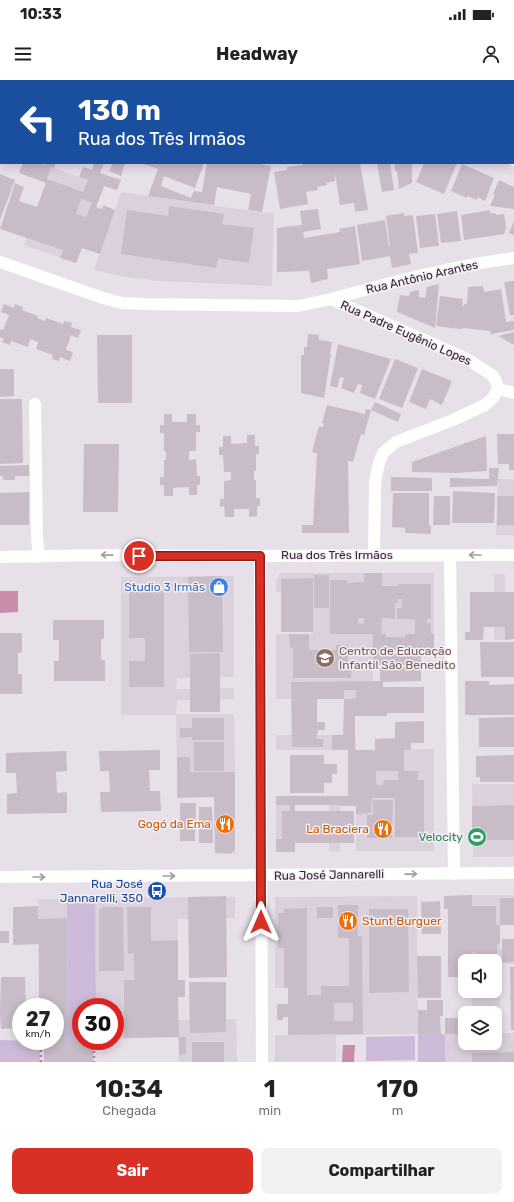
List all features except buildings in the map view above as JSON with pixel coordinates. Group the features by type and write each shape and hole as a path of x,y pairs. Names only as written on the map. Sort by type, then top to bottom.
{"street":[{"name":"Rua Antônio Arantes","path":"331,298 495,260 514,258"},
{"name":"Rua Padre Eugênio Lopes","path":"0,262 96,296 122,303 298,306 331,298 467,359 492,375 496,381 498,389"},
{"path":"374,555 375,482 383,453 396,442 453,420 484,405 493,398 498,389 514,393"},
{"path":"35,404 37,537 39,557"},
{"name":"Rua dos Três Irmãos","path":"0,557 99,555 514,555"},
{"path":"450,555 454,874"},
{"path":"260,556 262,1062"},
{"name":"Rua José Jannarelli","path":"0,877 514,873"}],"path":[{"path":"41,1050 41,1062"},
{"path":"94,1050 94,1062"}],"shaded area":[{"path":"51,167 104,186 76,263 24,245"},
{"path":"121,192 274,214 272,286 157,281 119,276 94,270"},
{"path":"498,479 514,479 514,535 496,535"},
{"path":"280,573 364,573 364,633 381,634 382,573 434,573 434,650 374,650 373,681 356,682 356,698 276,699 276,634 313,634 313,592 276,592 276,580"},
{"path":"494,574 505,574 505,640 494,640"},
{"path":"234,576 234,677 177,678 176,689 234,688 234,699 177,700 176,714 234,714 235,772 177,773 176,715 121,715 121,577"},
{"path":"0,591 18,591 18,612 0,613"},
{"path":"276,735 355,735 356,750 434,749 434,851 356,851 355,750 276,750"},
{"path":"472,784 514,784 514,857 473,857"},
{"path":"276,796 295,796 295,852 276,852"},
{"path":"329,796 340,796 340,852 329,851"},
{"path":"472,895 514,895 514,925 500,925 500,948 514,948 514,964 502,964 502,954 472,954"},
{"path":"417,896 418,1034 336,1035 336,1062 275,1062 275,1035 307,1035 307,988 275,988 275,897"},
{"path":"235,897 235,918 178,919 178,1020 236,1019 237,1062 179,1062 178,1037 124,1038 124,998 96,998 95,898"},
{"path":"95,898 96,998 72,998 72,1039 68,1039 67,899"},
{"path":"38,899 67,899 68,1039 64,1029 64,998 39,998"},
{"path":"472,998 500,998 500,1006 472,1006"},
{"path":"502,1033 514,1033 514,1052 500,1062 445,1062 445,1034 458,1034 458,1050 502,1050"},
{"path":"418,1034 445,1034 445,1062 418,1062"},
{"path":"415,1036 415,1060 366,1061 366,1037"},
{"path":"0,1040 12,1040 12,1050 40,1050 40,1062 0,1062"},
{"path":"343,1045 355,1045 354,1062 342,1062"}],"place":[{"name":"Studio 3 Irmãs","path":"219,587"},
{"name":"Centro de Educação Infantil São Benedito","path":"325,658"},
{"name":"Gogó da Ema","path":"225,824"},
{"name":"La Braciera","path":"383,829"},
{"name":"Velocity","path":"477,837"},
{"name":"Rua José Jannarelli, 350","path":"157,891"},
{"name":"Stunt Burguer","path":"348,921"}],"route":[{"path":"139,556 260,556 261,922"}]}
